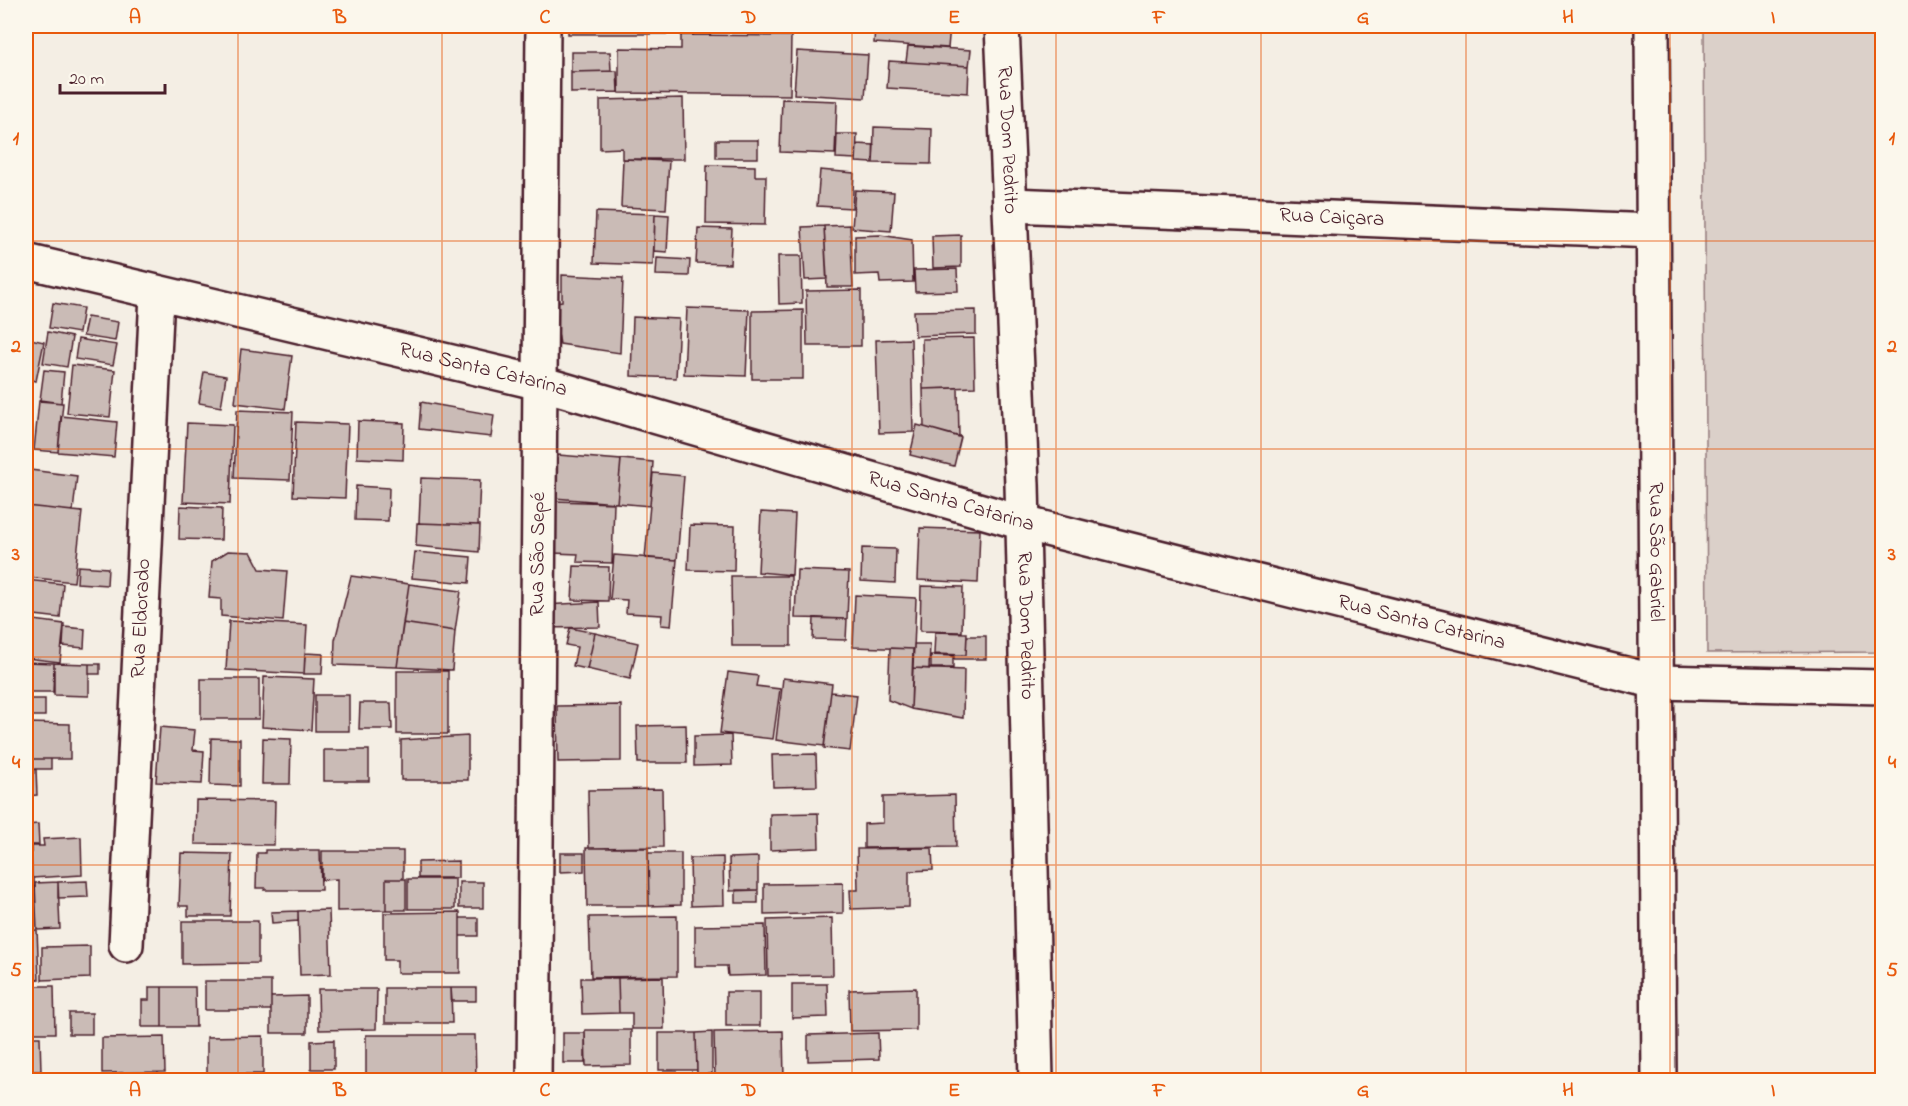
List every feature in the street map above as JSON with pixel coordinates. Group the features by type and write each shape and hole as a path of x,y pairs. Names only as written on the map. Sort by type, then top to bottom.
{"street":[{"name":"Rua São Sepé","path":"534,1080 543,26"},
{"name":"Rua Dom Pedrito","path":"1002,26 1023,523 1036,1080"},
{"name":"Rua São Gabriel","path":"1652,26 1659,1080"},
{"name":"Rua Caiçara","path":"1011,205 1653,231"},
{"name":"Rua Santa Catarina","path":"26,261 157,294 540,383 1023,523 1657,682 1882,687"},
{"name":"Rua Eldorado","path":"126,945 157,294"}],"shaded area":[{"path":"1704,26 1882,26 1882,652 1707,653"}],"building":[{"path":"568,26 664,26 664,34 568,34"},
{"path":"664,26 690,26 690,34 664,34"},
{"path":"812,26 868,26 868,33 811,30"},
{"path":"875,26 950,26 948,48 874,43"},
{"path":"681,35 791,36 790,95 619,93 619,48 681,49"},
{"path":"908,46 971,50 969,66 906,62"},
{"path":"797,51 868,55 865,98 794,94"},
{"path":"571,52 610,52 611,71 571,72"},
{"path":"889,61 969,66 968,93 887,88"},
{"path":"617,71 618,92 571,93 571,72"},
{"path":"683,98 684,159 622,159 622,148 600,149 600,100"},
{"path":"782,99 837,101 835,154 780,152"},
{"path":"874,127 932,129 931,164 873,163"},
{"path":"837,134 857,134 856,159 836,158"},
{"path":"716,140 758,140 758,158 716,158"},
{"path":"857,144 874,145 873,163 856,162"},
{"path":"623,159 669,161 666,209 621,207"},
{"path":"707,165 755,166 755,176 766,176 765,225 706,224"},
{"path":"820,170 854,173 852,208 817,206"},
{"path":"855,190 894,192 891,231 852,228"},
{"path":"596,212 655,214 653,265 594,263"},
{"path":"655,214 669,215 667,252 654,251"},
{"path":"850,225 853,287 827,287 824,226"},
{"path":"824,226 827,279 805,280 802,227"},
{"path":"698,228 732,229 730,264 696,263"},
{"path":"880,235 912,240 913,282 880,283 879,274 855,275 855,236"},
{"path":"961,235 961,267 933,268 932,236"},
{"path":"778,256 801,256 802,303 779,304"},
{"path":"657,258 690,260 689,276 656,275"},
{"path":"957,269 958,291 915,292 914,270"},
{"path":"562,275 623,278 620,353 560,344 553,302 562,301"},
{"path":"861,290 861,346 807,346 806,291"},
{"path":"53,303 83,308 79,333 49,328"},
{"path":"687,308 749,310 746,376 684,374"},
{"path":"803,310 803,379 752,379 752,311"},
{"path":"976,310 976,334 915,336 914,311"},
{"path":"87,317 118,322 115,341 83,336"},
{"path":"633,317 679,319 676,378 631,376"},
{"path":"48,332 72,337 67,367 43,363"},
{"path":"26,338 44,342 36,381 26,379"},
{"path":"974,338 975,387 923,389 922,339"},
{"path":"78,339 117,345 113,365 75,359"},
{"path":"911,339 913,432 879,433 876,340"},
{"path":"241,349 292,356 285,409 235,403"},
{"path":"72,365 115,370 110,417 67,413"},
{"path":"44,370 64,372 61,403 40,400"},
{"path":"204,372 226,376 221,407 199,403"},
{"path":"958,388 959,437 924,427 923,389"},
{"path":"39,401 63,403 58,452 34,450"},
{"path":"421,402 494,415 491,437 419,429"},
{"path":"237,410 293,412 290,480 234,478"},
{"path":"61,416 117,422 114,457 58,452"},
{"path":"358,421 404,423 403,460 357,458"},
{"path":"296,422 348,424 345,498 293,496"},
{"path":"187,423 233,425 230,504 183,502"},
{"path":"917,425 961,437 954,466 910,455"},
{"path":"558,455 621,460 617,503 554,498"},
{"path":"621,459 653,462 650,506 617,503"},
{"path":"30,470 77,476 73,511 26,506"},
{"path":"653,473 684,476 677,560 645,558"},
{"path":"421,478 480,480 478,525 419,523"},
{"path":"356,486 389,488 388,521 355,520"},
{"path":"555,501 614,503 612,563 577,562 578,554 553,553"},
{"path":"26,506 82,512 74,582 26,577"},
{"path":"180,506 222,508 221,540 179,539"},
{"path":"761,512 795,514 792,575 758,572"},
{"path":"417,523 480,525 479,552 416,546"},
{"path":"690,525 735,526 734,571 688,570"},
{"path":"920,528 980,530 978,583 918,580"},
{"path":"862,548 896,549 895,583 861,581"},
{"path":"228,551 251,552 260,569 287,571 283,621 221,616 221,599 209,598 212,561"},
{"path":"415,552 471,557 469,583 412,578"},
{"path":"614,555 677,560 671,626 661,625 662,615 626,613 627,600 610,599"},
{"path":"78,566 108,568 107,585 77,583"},
{"path":"574,566 609,567 608,601 572,600"},
{"path":"797,570 849,572 847,619 795,618"},
{"path":"351,576 409,584 397,667 334,665 335,640"},
{"path":"731,576 791,576 791,646 732,646"},
{"path":"26,580 63,584 60,618 26,614"},
{"path":"409,584 461,591 455,631 403,623"},
{"path":"921,586 963,587 962,632 920,631"},
{"path":"855,595 916,598 914,649 853,647"},
{"path":"599,602 600,627 545,628 544,605"},
{"path":"814,618 847,619 846,640 813,639"},
{"path":"26,619 64,624 60,662 26,658"},
{"path":"229,621 307,625 304,674 226,670"},
{"path":"403,623 455,631 452,670 397,667"},
{"path":"64,627 85,629 84,648 63,646"},
{"path":"570,628 595,633 587,669 573,666 577,647 566,645"},
{"path":"935,632 967,633 966,655 934,654"},
{"path":"595,633 638,643 630,679 587,669"},
{"path":"967,636 986,636 986,659 954,659 954,655 966,655"},
{"path":"914,644 930,644 929,669 913,668"},
{"path":"890,648 913,649 911,709 888,700"},
{"path":"305,653 323,654 322,674 304,674"},
{"path":"931,655 953,656 953,668 931,668"},
{"path":"26,662 54,663 53,692 26,692"},
{"path":"54,663 89,664 89,696 54,695"},
{"path":"89,664 100,664 100,674 89,674"},
{"path":"913,668 964,670 963,718 911,709"},
{"path":"397,671 448,671 448,734 397,734"},
{"path":"728,672 758,676 756,686 780,689 773,739 720,733"},
{"path":"264,677 314,679 311,730 262,727"},
{"path":"783,678 832,684 824,746 776,740"},
{"path":"201,679 259,679 259,719 201,719"},
{"path":"831,692 857,695 850,751 824,748"},
{"path":"315,695 349,695 349,731 315,731"},
{"path":"26,699 45,699 45,716 26,716"},
{"path":"360,703 391,703 392,729 359,729"},
{"path":"621,705 621,761 558,762 557,706"},
{"path":"26,723 70,724 70,759 26,759"},
{"path":"686,725 687,763 638,763 637,726"},
{"path":"160,727 195,730 193,750 204,751 202,784 156,782"},
{"path":"731,735 732,765 694,766 694,736"},
{"path":"468,736 468,780 401,780 401,740"},
{"path":"211,738 240,739 240,786 210,785"},
{"path":"263,738 291,739 290,784 262,784"},
{"path":"324,750 369,750 369,781 324,781"},
{"path":"816,754 817,786 773,787 772,755"},
{"path":"26,759 51,759 51,769 26,769"},
{"path":"36,769 37,795 26,796 26,770"},
{"path":"662,789 663,847 589,848 588,790"},
{"path":"955,795 956,847 864,848 864,824 883,823 883,797"},
{"path":"196,800 275,801 274,845 195,844"},
{"path":"818,813 819,848 770,850 770,814"},
{"path":"38,824 39,845 27,845 29,877 26,877 26,825"},
{"path":"81,837 82,875 32,878 31,846 44,846 43,839"},
{"path":"586,848 648,848 649,906 587,906"},
{"path":"932,848 933,870 909,871 909,907 851,909 850,890 858,890 857,849"},
{"path":"265,850 320,850 321,890 256,888 257,853 265,853"},
{"path":"322,851 403,851 403,879 386,879 386,910 337,911 337,879 322,880"},
{"path":"181,853 232,854 230,916 188,916 188,906 179,906"},
{"path":"560,853 584,853 584,871 560,872"},
{"path":"648,853 681,853 681,905 649,906"},
{"path":"723,857 724,905 691,906 690,858"},
{"path":"758,857 758,890 730,891 729,858"},
{"path":"458,861 458,878 418,878 418,862"},
{"path":"26,878 34,878 37,930 26,931"},
{"path":"386,879 406,879 406,910 386,910"},
{"path":"408,879 455,879 455,909 408,909"},
{"path":"87,881 88,897 58,898 58,882"},
{"path":"58,882 60,929 37,930 35,883"},
{"path":"459,882 483,882 483,908 459,908"},
{"path":"843,883 843,913 764,915 764,884"},
{"path":"736,890 758,890 758,903 736,903"},
{"path":"329,910 331,974 300,975 298,911"},
{"path":"298,911 298,921 272,923 271,912"},
{"path":"460,912 460,973 397,973 397,960 384,960 384,913"},
{"path":"677,916 677,976 591,977 589,917"},
{"path":"460,918 478,918 478,936 460,936"},
{"path":"832,918 833,975 768,976 767,920"},
{"path":"182,921 258,921 258,963 182,964"},
{"path":"765,925 766,975 728,976 727,966 695,966 695,926"},
{"path":"37,930 39,979 26,980 26,931"},
{"path":"90,946 90,978 42,980 42,947"},
{"path":"663,977 664,1029 632,1029 632,1013 619,1013 618,978"},
{"path":"581,978 618,978 619,1013 582,1014"},
{"path":"205,981 271,981 271,1010 205,1010"},
{"path":"792,984 827,984 828,1017 792,1018"},
{"path":"26,986 54,986 55,1033 26,1033"},
{"path":"149,987 162,987 162,1027 142,1027 142,1000 149,1000"},
{"path":"162,987 195,987 196,1027 162,1027"},
{"path":"385,988 451,988 452,1023 385,1023"},
{"path":"451,988 476,988 476,1001 452,1001"},
{"path":"916,988 916,1030 850,1031 849,990"},
{"path":"318,989 377,989 376,1029 319,1030"},
{"path":"726,992 760,992 760,1026 726,1026"},
{"path":"307,996 307,1033 271,1033 271,997"},
{"path":"69,1013 92,1013 92,1034 69,1034"},
{"path":"585,1030 631,1030 631,1065 586,1066"},
{"path":"783,1031 784,1080 715,1080 714,1032"},
{"path":"712,1032 712,1074 697,1074 696,1033"},
{"path":"563,1033 585,1033 585,1063 563,1063"},
{"path":"659,1033 696,1033 697,1070 659,1070"},
{"path":"878,1033 879,1059 808,1061 808,1035"},
{"path":"366,1035 475,1035 476,1080 366,1079"},
{"path":"263,1036 263,1074 207,1074 207,1037"},
{"path":"26,1037 40,1037 41,1071 26,1071"},
{"path":"164,1037 165,1072 102,1073 102,1038"},
{"path":"334,1040 334,1069 311,1069 311,1041"},
{"path":"48,1076 93,1078 93,1080 48,1080"},
{"path":"265,1076 265,1080 213,1080 213,1077"}]}
